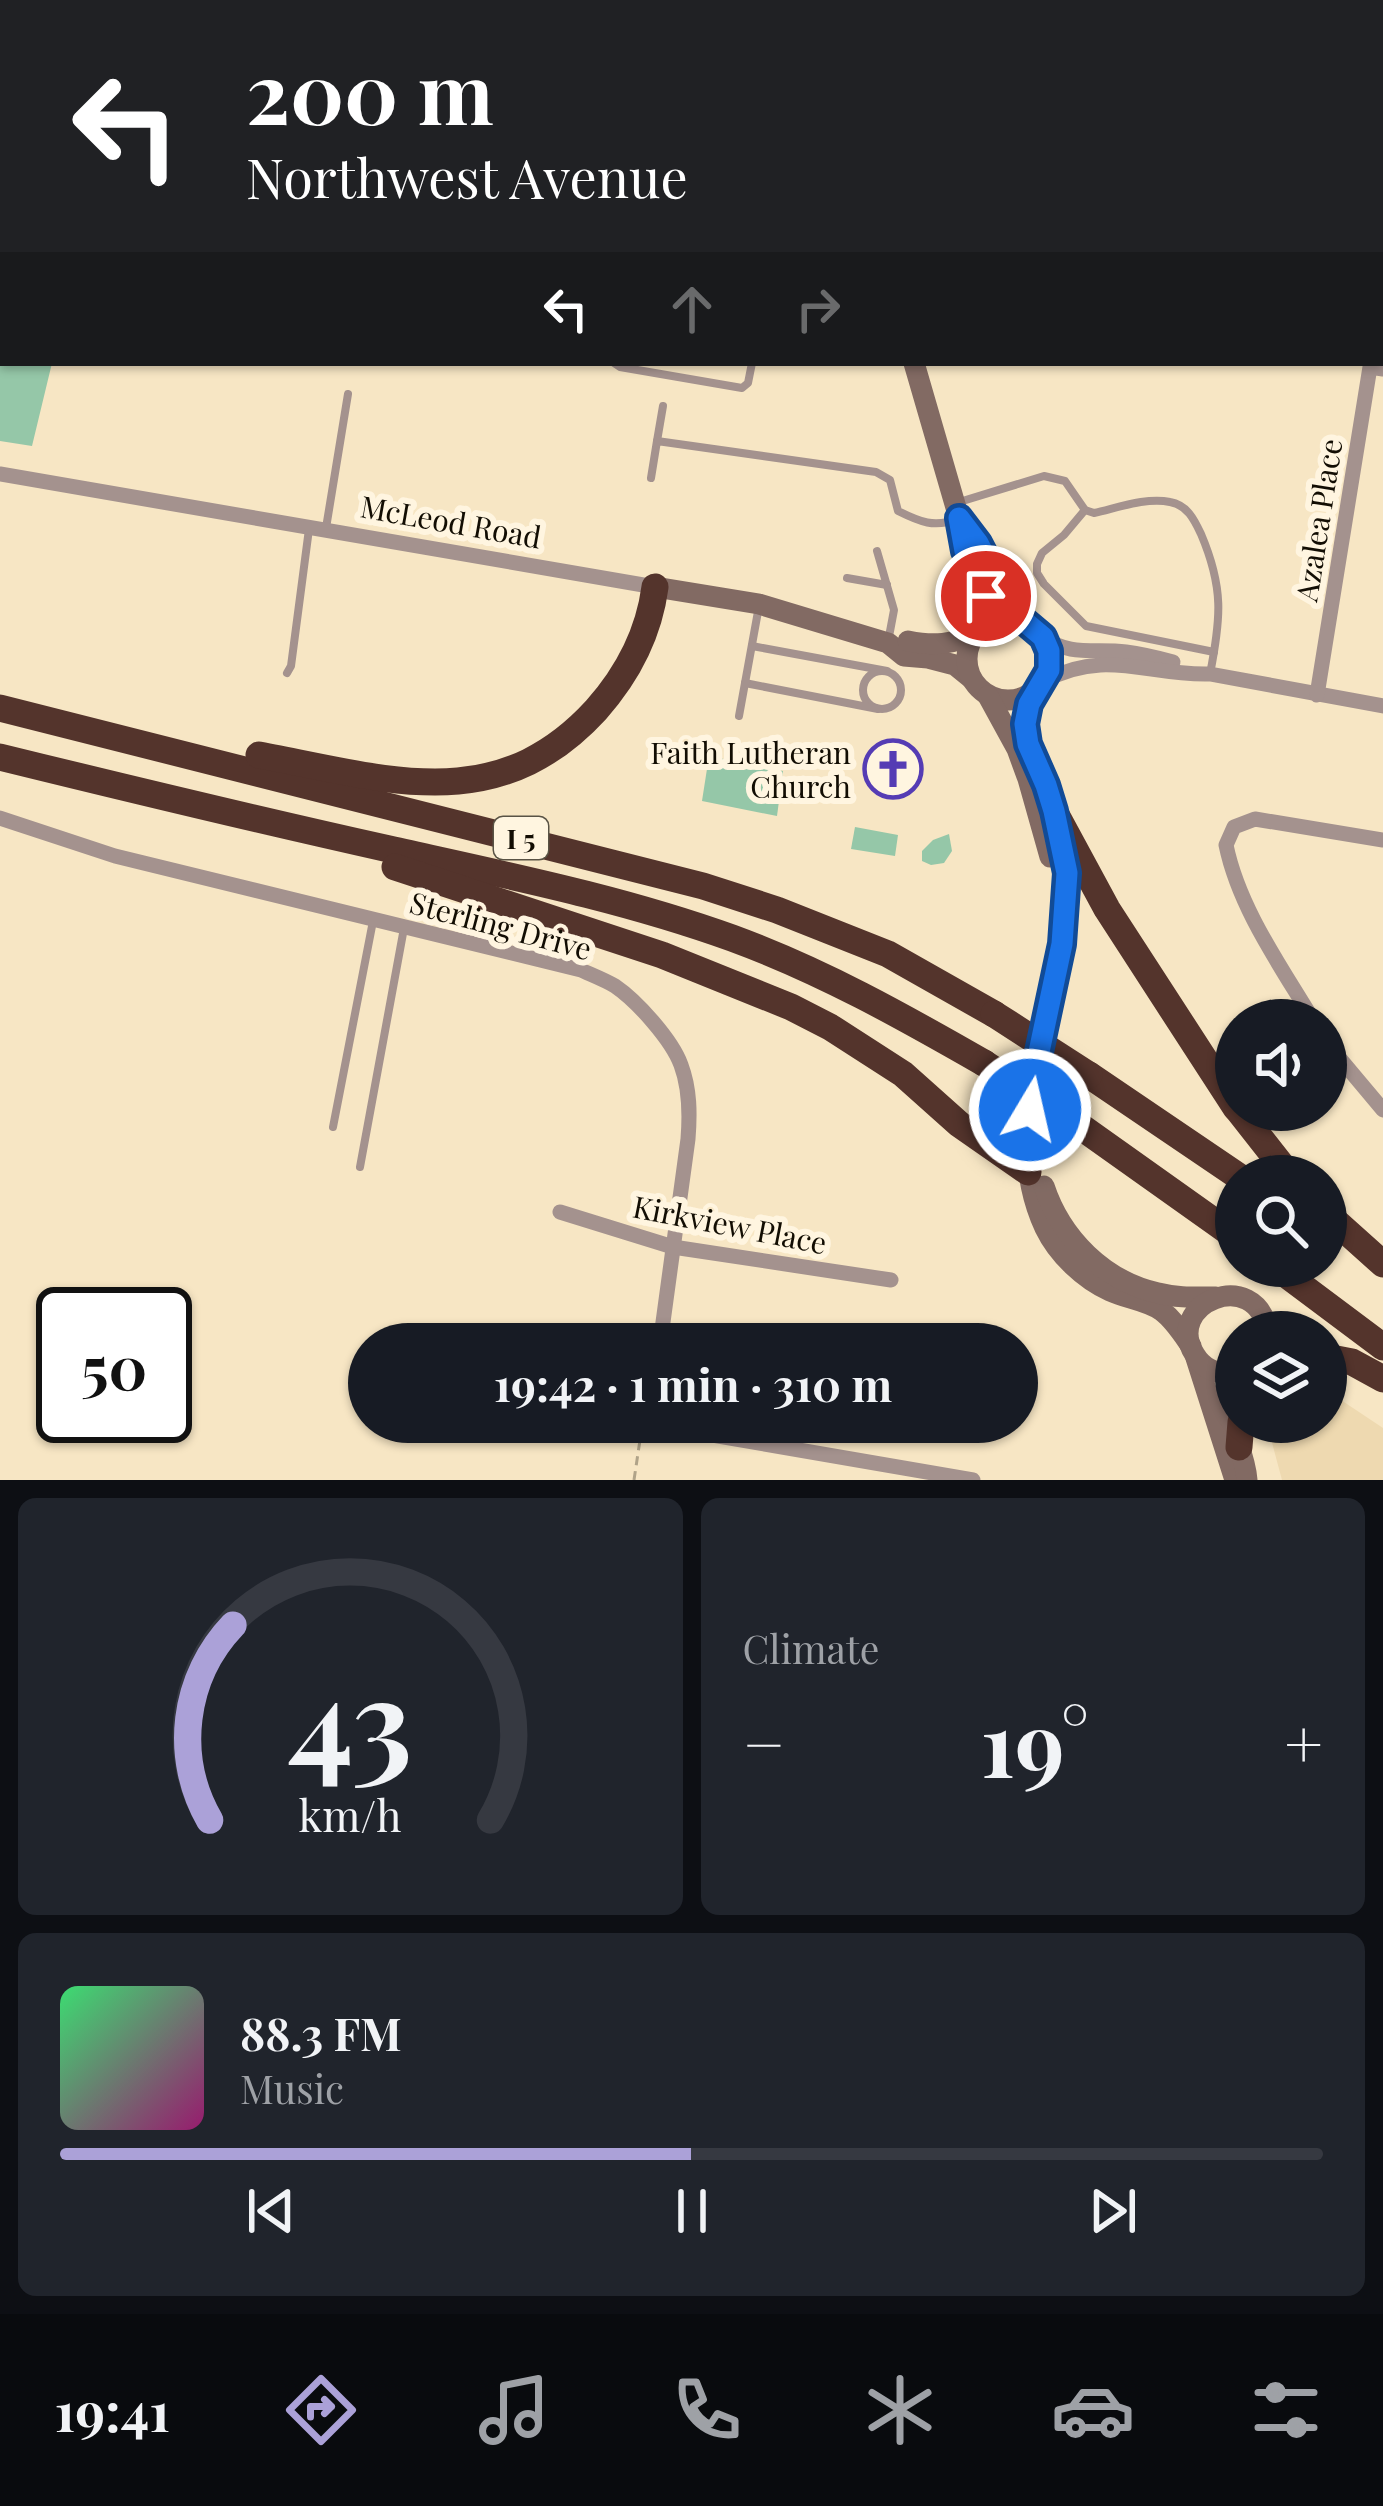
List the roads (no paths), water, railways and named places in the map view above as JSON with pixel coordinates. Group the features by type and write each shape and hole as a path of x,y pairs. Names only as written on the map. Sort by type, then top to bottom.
{"highway":[{"path":"29,715 393,779 482,780 546,752 604,700 638,646 655,587"},
{"name":"I 5","path":"0,708 703,886 777,910 888,954 994,1014 1215,1160"},
{"name":"I 5","path":"0,757 560,887 734,939 844,985 984,1064 1215,1222"},
{"path":"196,806 578,925 745,986 830,1027 902,1074 959,1124 1028,1172"},
{"path":"1054,811 1107,909 1215,1075"},
{"path":"1254,1131 1273,1155"},
{"path":"1347,1232 1383,1264"},
{"path":"1347,1254 1383,1280"},
{"path":"1303,1287 1383,1347"},
{"path":"1347,1361 1383,1379"}],"main road":[{"path":"915,366 965,551 986,596 980,629 967,652 971,678 988,696 1022,764 1065,897"},
{"path":"957,511 1003,591 1024,621 1043,637 1050,657 1025,724 1054,811 1067,873 1062,944 1030,1110 1028,1172 1048,1234 1066,1259 1111,1292 1164,1313 1193,1352 1215,1372"},
{"name":"McLeod Road","path":"655,587 759,604 888,643 904,656 955,665 971,678"},
{"path":"980,629 1003,618 1024,621"},
{"name":"McLeod Road","path":"888,643 943,644 963,640 980,629"},
{"path":"988,696 1013,700 1040,686"},
{"path":"1030,1110 1040,1177 1071,1239 1130,1284 1170,1295 1216,1298"},
{"path":"1235,1480 1189,1333 1195,1314 1216,1298 1229,1295 1249,1301 1259,1311"},
{"path":"1241,1443 1247,1480"}],"street":[{"name":"Azalea Place","path":"1317,695 1370,367 1383,369"},
{"name":"McLeod Road","path":"0,474 655,587"},
{"path":"1043,637 1075,652 1128,652 1210,674"},
{"path":"1040,686 1076,667 1123,664 1210,674 1383,706"},
{"name":"Sterling Drive","path":"0,818 115,856 581,970 614,986 658,1029 680,1061 690,1105 663,1323"},
{"path":"1300,999 1230,866 1226,845 1234,827 1256,819 1383,840"},
{"path":"1347,1067 1383,1109"},
{"name":"Kirkview Place","path":"560,1212 674,1247 892,1280"},
{"path":"759,1443 973,1480"}],"lane":[{"path":"618,366 735,388 748,383 751,366"},
{"path":"286,674 348,394"},
{"path":"651,478 663,406"},
{"path":"657,441 876,472 890,480 898,511 921,523 943,525 957,511 1044,476 1065,481 1085,510 1094,513 1164,500 1177,503 1195,519 1215,566 1220,602 1210,674"},
{"path":"1085,510 1036,563 1044,584 1086,626 1214,652"},
{"path":"877,550 894,610 888,643"},
{"path":"847,578 887,585"},
{"path":"739,716 759,604"},
{"path":"745,683 878,709 892,707 901,697 898,678 887,671 752,646"},
{"path":"878,709 865,698 863,686 869,676 887,671"},
{"path":"332,1127 373,919"},
{"path":"360,1167 404,927"}],"place":[{"name":"Faith Lutheran Church","path":"893,769"}]}
